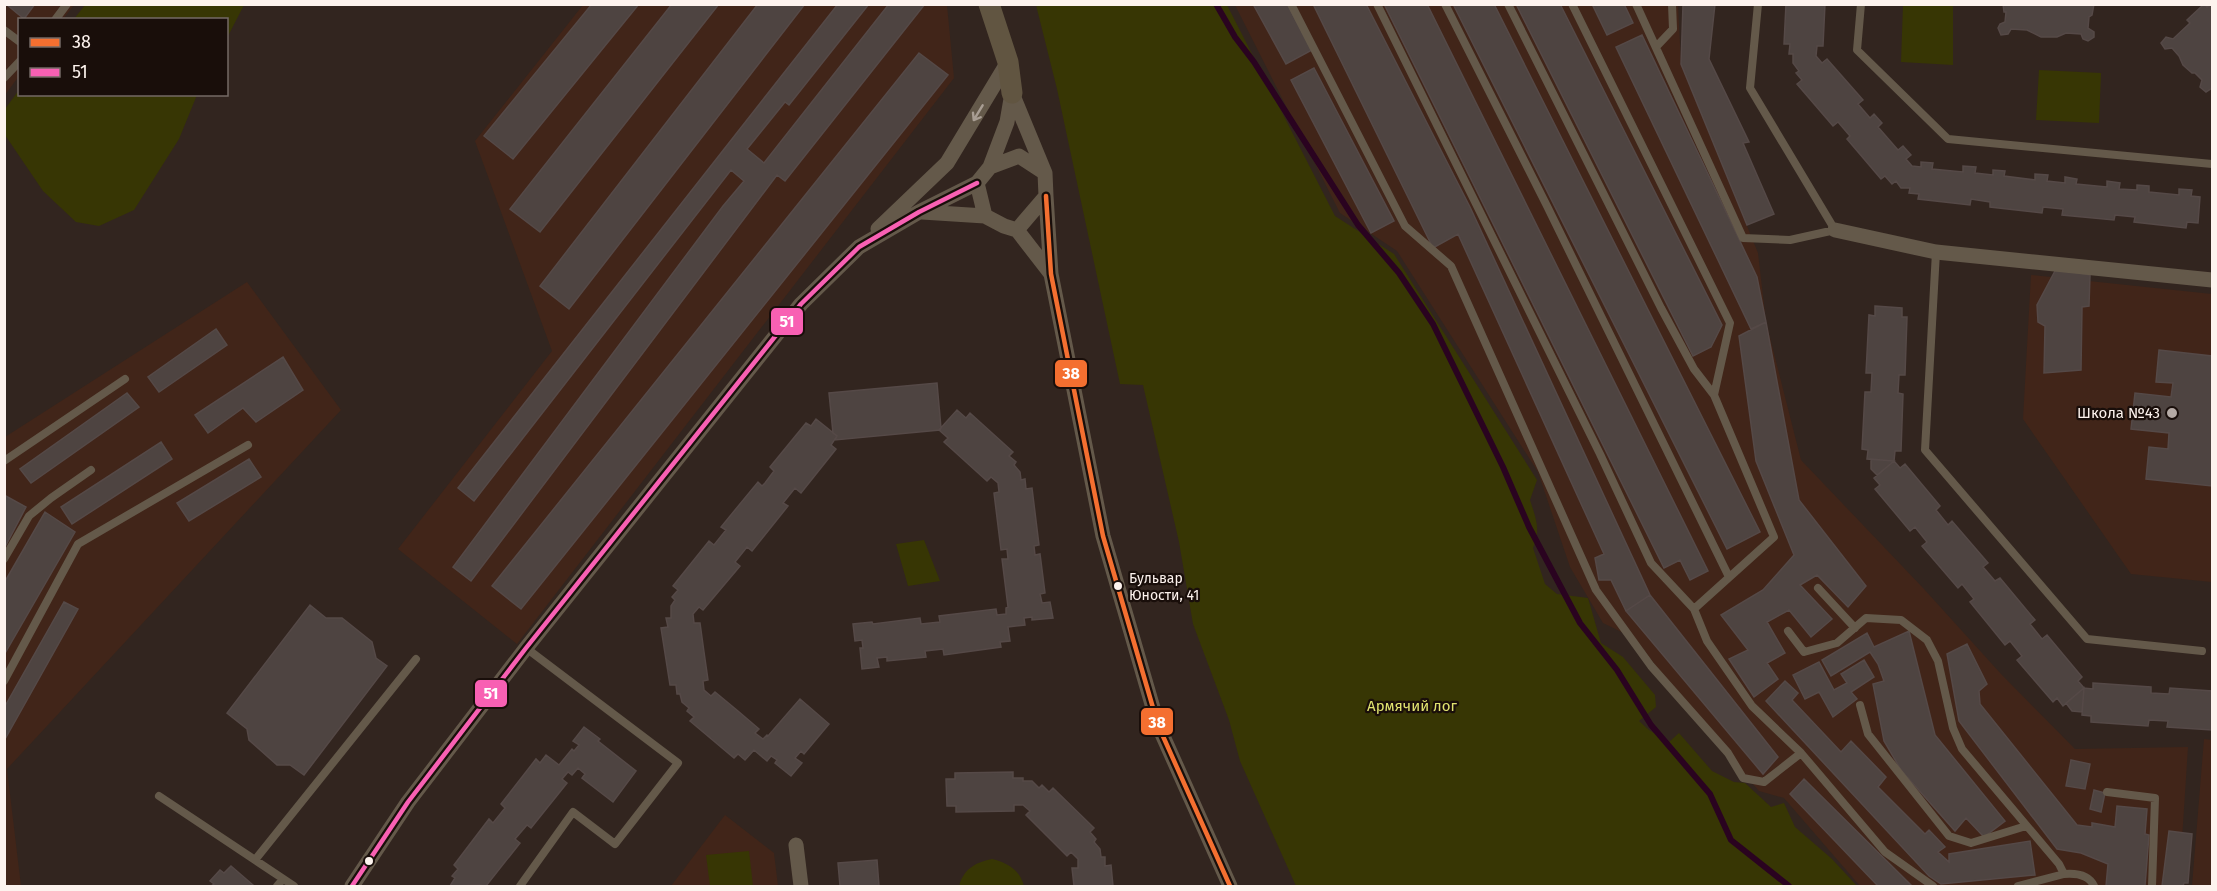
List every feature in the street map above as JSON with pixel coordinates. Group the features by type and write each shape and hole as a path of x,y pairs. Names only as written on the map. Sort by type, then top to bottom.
{"street":[{"path":"989,4 1008,63 1012,93 1045,173 1051,274 1103,536 1158,726 1230,886"},
{"path":"352,886 408,802 526,648 801,304 947,163 1008,63"},
{"path":"859,247 919,212 977,183 990,167 1007,122 1012,93"},
{"path":"990,167 1019,156 1045,173"},
{"path":"977,183 985,216"},
{"path":"1017,230 1046,195"},
{"path":"919,212 985,216 1017,230 1051,274"},
{"path":"1835,230 1936,252 2212,280"},
{"path":"796,845 801,886"}],"lane":[{"path":"57,18 68,4"},
{"path":"1291,4 1405,226 1451,266 1596,590 1651,666 1728,753 1743,778 1764,782 1801,753"},
{"path":"1377,4 1600,454 1651,562 1694,609 1707,641 1752,706 1801,753 1885,852 1933,886"},
{"path":"1445,4 1729,577"},
{"path":"1508,4 1661,308 1694,369 1714,395 1774,537 1694,609"},
{"path":"1572,4 1730,323 1714,395"},
{"path":"1636,4 1743,238 1790,240 1835,230 1750,88 1758,4"},
{"path":"1656,47 1673,29 1672,4"},
{"path":"1862,4 1857,50 1948,139 2212,164"},
{"path":"4,30 18,40"},
{"path":"4,78 18,63"},
{"path":"1936,252 1926,450 2087,639 2202,651"},
{"path":"4,460 125,380"},
{"path":"4,681 78,544 248,445"},
{"path":"4,559 29,516 91,470"},
{"path":"1818,588 1855,628"},
{"path":"1788,631 1804,652 1838,643 1866,618 1901,620 1927,640 1938,661 1953,728 1962,748 2059,864 2064,874"},
{"path":"520,886 573,812 615,844 678,763 526,648"},
{"path":"255,860 416,659"},
{"path":"1860,705 1868,734 1949,836 1971,843 2026,826"},
{"path":"2107,792 2156,798 2152,886"},
{"path":"159,796 294,886"},
{"path":"2018,886 2064,874 2077,873 2091,881 2094,886"},
{"path":"277,886 283,879"}],"shaded area":[{"path":"5,5 74,5 64,18 18,18 18,77 5,95"},
{"path":"583,5 947,5 954,78 517,644 398,549 552,351 475,141"},
{"path":"1235,5 1678,5 1681,64 1758,253 1766,322 1801,460 2001,674 2075,749 2188,747 2179,886 1860,886 1784,798 1759,791 1680,699 1636,639 1603,623 1570,567 1538,472 1397,251 1340,213"},
{"path":"2031,275 2212,294 2212,582 2131,574 2023,419"},
{"path":"247,282 341,410 7,769 21,886 5,886 5,437"},
{"path":"2204,739 2212,740 2212,886 2192,886"},
{"path":"725,815 774,853 778,886 671,886"}],"green space":[{"path":"85,4 244,5 228,36 228,18 75,18"},
{"name":"Армячий лог","path":"1036,5 1227,5 1335,216 1394,254 1537,480 1530,500 1537,529 1533,548 1545,584 1557,594 1588,598 1601,643 1623,657 1655,695 1656,707 1639,721 1669,742 1679,733 1712,771 1734,782 1745,783 1771,807 1784,803 1795,827 1832,859 1857,886 1296,886 1240,761 1229,720 1193,624 1179,542 1143,385 1120,384 1057,89"},
{"path":"1903,5 1953,5 1953,65 1901,62"},
{"path":"2039,70 2101,73 2099,123 2036,120"},
{"path":"18,91 18,96 197,96 179,139 134,210 99,226 76,222 43,191 5,135 5,109"},
{"path":"924,540 940,581 908,586 896,544"},
{"path":"749,851 753,886 710,886 706,855"},
{"path":"992,859 1013,868 1020,876 1024,886 959,886 967,871"}],"building":[{"path":"6,4 35,4 23,18"},
{"path":"592,4 639,4 513,159 484,136"},
{"path":"672,4 719,4 540,232 510,209"},
{"path":"758,4 805,4 569,309 540,286"},
{"path":"838,4 869,4 789,105 785,102 747,149 764,163 889,4 925,4 785,181 777,175 471,581 453,567 744,181 731,170 474,501 458,488"},
{"path":"1253,4 1287,4 1312,50 1286,64"},
{"path":"1313,4 1366,4 1470,207 1650,595 1626,611 1611,580 1599,580 1595,558 1604,554 1458,234 1433,248"},
{"path":"1384,4 1427,4 1708,571 1690,580 1680,560 1664,568"},
{"path":"1453,4 1494,4 1760,532 1727,549"},
{"path":"1516,4 1560,4 1722,325 1711,347 1693,356"},
{"path":"1592,4 1624,4 1633,23 1607,35"},
{"path":"1683,4 1715,4 1709,59 1749,142 1743,143 1774,214 1747,225 1681,64"},
{"path":"1786,4 1825,4 1823,46 1817,46 1816,56 1822,63 1827,59 1863,100 1858,104 1870,118 1874,114 1882,123 1878,127 1898,150 1903,146 1911,155 1906,159 1912,166 1921,167 1921,162 1933,163 1932,169 1963,172 1963,166 1976,167 1975,173 1993,175 1993,170 2005,171 2004,176 2035,180 2035,174 2048,175 2047,181 2065,183 2065,177 2077,179 2076,184 2107,187 2107,181 2120,183 2119,189 2137,190 2137,185 2149,186 2149,192 2179,195 2179,189 2192,190 2191,196 2200,197 2198,223 2187,222 2186,228 2134,222 2135,217 2115,215 2114,220 2062,215 2063,209 2043,207 2042,213 1990,207 1990,202 1971,199 1970,205 1918,199 1919,194 1909,193 1910,188 1901,188 1896,181 1892,184 1885,176 1881,179 1847,139 1850,136 1838,122 1833,126 1797,84 1802,80 1796,73 1799,71 1793,63 1793,54 1789,54 1790,44 1784,44"},
{"path":"2003,4 2094,4 2088,28 2094,32 2094,37 2088,41 2083,39 2081,34 2066,33 2057,37 2041,37 2027,30 2011,29 2008,34 2001,35 1998,28 2005,22 2006,12 2004,12"},
{"path":"2204,4 2207,7 2212,4 2212,88 2206,92 2200,87 2202,80 2183,65 2172,48 2165,49 2161,43 2166,37 2173,39 2190,23 2187,20"},
{"path":"1642,35 1757,277 1766,322 1751,329 1616,47"},
{"path":"919,53 948,75 521,609 492,586"},
{"path":"1314,68 1394,221 1371,233 1291,80"},
{"path":"2056,269 2090,275 2089,306 2082,307 2081,370 2044,373 2045,326 2038,322 2037,305"},
{"path":"1875,306 1902,308 1902,317 1907,317 1905,375 1899,375 1898,393 1903,394 1901,451 1895,451 1894,461 1867,459 1868,450 1862,449 1865,392 1871,392 1872,373 1866,373 1869,315 1875,316"},
{"path":"1766,322 1799,500 1866,586 1848,607 1817,575 1800,585 1832,619 1811,637 1789,610 1767,622 1785,653 1767,663 1778,679 1754,697 1729,659 1748,650 1721,615 1763,590 1794,555 1756,461 1739,336"},
{"path":"216,329 227,345 159,392 148,377"},
{"name":"Школа №43","path":"2159,350 2212,356 2212,486 2146,479 2149,447 2168,449 2169,433 2131,429 2135,393 2171,397 2173,383 2156,382"},
{"path":"283,357 303,390 256,422 243,408 208,433 195,415"},
{"path":"937,383 940,430 835,440 837,436 833,433 829,393"},
{"path":"127,393 139,407 31,483 20,469"},
{"path":"957,410 966,418 970,413 1013,452 1009,456 1016,462 1014,465 1020,472 1021,480 1025,479 1026,489 1032,488 1039,545 1034,546 1035,555 1040,554 1045,593 1040,594 1042,603 1050,602 1053,618 1032,620 1032,617 1024,618 1025,625 1008,627 1010,641 1000,642 1001,647 944,655 943,649 925,651 926,657 887,661 887,657 877,658 879,667 862,669 860,648 863,648 862,640 855,641 853,624 920,618 921,624 940,622 939,616 996,609 997,615 1006,614 1008,607 1002,559 1008,559 1007,549 1001,550 994,493 999,492 998,483 991,477 987,481 944,442 948,438 939,430"},
{"path":"816,419 837,436 831,445 836,449 801,493 795,488 783,503 788,506 752,551 747,547 735,562 740,566 703,610 699,607 693,614 694,623 700,623 708,680 703,681 704,690 711,696 715,692 738,711 759,729 755,733 763,739 768,736 800,699 829,724 804,754 801,751 795,758 802,763 791,776 775,763 777,760 771,756 767,761 754,750 745,760 738,754 734,758 690,721 694,717 687,711 689,708 682,702 680,694 677,694 676,685 670,685 661,628 668,627 666,618 671,618 671,606 675,600 672,597 678,590 673,586 709,541 714,545 726,530 721,527 758,482 762,486 765,483 774,471 770,467 806,423 811,426"},
{"path":"161,442 172,459 72,524 61,507"},
{"path":"249,459 261,477 189,521 177,503"},
{"path":"1871,459 1894,461 1877,475 1871,469"},
{"path":"1894,461 1900,468 1905,464 1940,506 1936,510 1948,525 1952,521 1988,563 1983,567 1995,581 2000,578 2035,620 2030,624 2042,639 2047,635 2082,677 2078,681 2084,688 2063,706 2057,698 2053,702 2017,660 2022,656 2010,641 2005,645 1970,602 1974,599 1962,584 1958,588 1922,546 1927,542 1915,527 1910,531 1875,489 1880,485 1874,478"},
{"path":"4,495 26,507 5,547 4,547"},
{"path":"45,512 75,532 4,655 4,583"},
{"path":"1650,595 1778,757 1763,774 1626,611"},
{"path":"64,602 78,609 4,741 4,708"},
{"path":"310,605 326,618 342,618 372,642 376,658 387,666 304,775 290,765 277,765 249,740 247,729 227,713"},
{"path":"1909,631 1935,735 2005,821 1984,837 1966,818 1955,831 1901,770 1884,741 1873,684 1884,681 1878,664 1870,652 1831,676 1822,660 1867,633 1874,647"},
{"path":"1967,644 1987,684 1979,691 1980,704 2077,825 2092,827 2092,823 2115,827 2117,806 2147,809 2145,834 2149,835 2145,886 2106,886 2108,864 2081,853 2057,849 1959,721 1947,654"},
{"path":"1864,660 1874,677 1851,692 1857,699 1833,717 1819,692 1805,699 1793,675 1819,662 1834,690 1847,683 1841,674"},
{"path":"1785,681 1798,693 1792,700 1841,752 1851,741 1886,777 1878,787 1925,834 1929,830 1945,847 1938,852 1949,862 1949,854 2030,841 2035,875 1941,884 1929,876 1766,701"},
{"path":"2093,683 2151,687 2151,693 2169,694 2170,688 2212,691 2212,730 2167,727 2168,721 2149,720 2148,726 2091,722 2091,716 2082,715 2084,688 2093,689"},
{"path":"2084,688 2082,712 2072,711 2066,703"},
{"path":"584,727 636,771 613,802 582,778 585,774 578,768 572,775 568,772 562,779 567,783 531,828 527,825 515,839 520,843 486,886 450,886 455,878 452,876 458,869 454,865 489,819 493,823 505,808 501,804 536,759 540,763 546,755 559,765 572,749 574,751 579,745 573,741"},
{"path":"2071,760 2090,764 2085,789 2066,786"},
{"path":"1013,772 1013,778 1032,781 1039,788 1042,785 1049,792 1053,788 1094,828 1090,832 1096,839 1094,842 1100,849 1101,857 1105,857 1105,866 1111,865 1113,886 1074,886 1072,868 1078,868 1078,859 1071,852 1067,856 1026,815 1030,811 1023,805 1014,805 1014,811 956,812 956,806 947,806 946,779 955,779 955,773"},
{"path":"1804,779 1912,886 1878,886 1790,794"},
{"path":"2094,790 2105,793 2101,812 2090,809"},
{"path":"2169,831 2192,834 2188,883 2184,883 2183,886 2162,886"},
{"path":"877,860 879,886 840,886 838,863"},
{"path":"231,866 253,885 211,886 214,884 210,881 220,870 224,873"}],"waterway":[{"path":"1216,4 1235,37 1254,62 1358,225 1399,273 1433,324 1503,467 1529,527 1580,623 1617,670 1651,725 1710,794 1731,840 1789,886"}],"transit line":[{"name":"51","path":"352,886 408,802 526,648 801,304 859,247 919,212 977,183"},
{"name":"38","path":"1046,196 1051,274 1103,536 1158,725 1230,886"}],"place":[{"name":"Школа №43","path":"2172,413"},
{"name":"Бульвар Юности, 41","path":"1118,586"}]}
